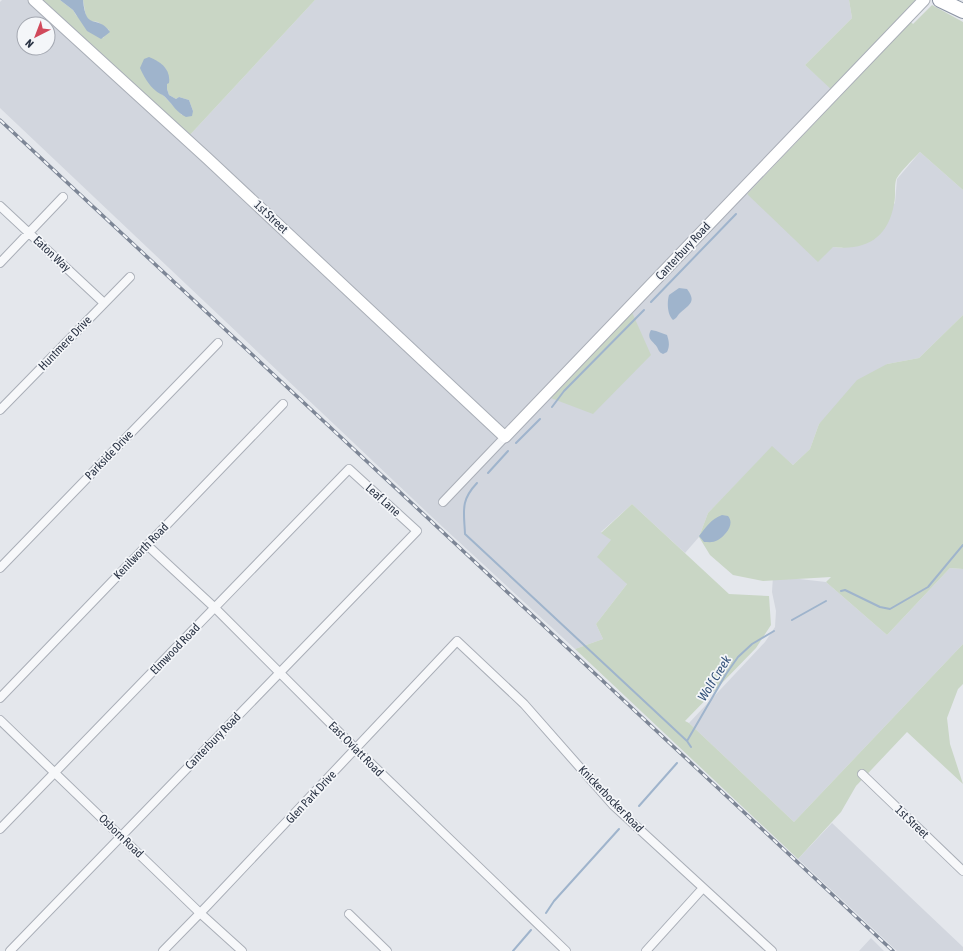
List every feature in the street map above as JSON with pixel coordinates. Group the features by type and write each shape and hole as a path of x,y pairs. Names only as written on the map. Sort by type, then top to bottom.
{"highway":[{"path":"940,0 963,12"}],"street":[{"name":"1st Street","path":"34,0 208,159 505,437"},
{"name":"Canterbury Road","path":"443,502 924,0"},
{"path":"0,263 63,197"},
{"name":"Eaton Way","path":"0,206 104,302"},
{"name":"Huntmere Drive","path":"0,410 130,277"},
{"name":"Parkside Drive","path":"0,568 218,343"},
{"name":"Kenilworth Road","path":"0,698 283,404"},
{"name":"Leaf Lane","path":"349,469 417,531"},
{"name":"Elmwood Road","path":"0,829 349,469"},
{"name":"Canterbury Road","path":"10,951 417,531"},
{"name":"East Oviatt Road","path":"147,545 214,608 356,749 566,951"},
{"name":"Glen Park Drive","path":"163,951 457,641"},
{"name":"Knickerbocker Road","path":"457,641 524,704 613,805 772,951"},
{"name":"Osborn Road","path":"0,720 200,913 242,951"},
{"name":"1st Street","path":"862,774 963,871"},
{"path":"646,951 703,888"},
{"path":"349,914 387,951"}],"shaded area":[{"path":"2,0 39,0 188,137 315,0 849,0 852,18 805,65 840,96 747,194 833,247 842,248 895,203 897,179 920,152 963,190 963,315 919,358 887,364 819,424 810,449 793,465 772,447 708,513 699,537 685,553 632,504 601,532 611,540 627,584 596,624 603,639 575,649 432,517 0,108 0,2"},
{"path":"950,568 963,569 963,644 794,822 689,723 765,642 775,627 776,611 772,592 773,576 826,582 887,635"},
{"path":"832,823 963,947 963,951 897,951 798,859"},
{"path":"871,938 884,951 859,951"}],"green space":[{"path":"39,0 60,0 103,38 109,30 98,22 90,21 86,17 83,0 315,0 188,137","holes":["157,61 166,69 167,89 169,95 176,99 179,97 189,100 193,111 182,115 160,92"]},
{"path":"849,0 920,0 834,92 805,65 852,18"},
{"path":"932,5 963,22 963,190 920,152 897,177 895,186 895,201 891,216 887,226 881,234 874,240 856,247 833,247 818,262 747,194 911,22 913,24"},
{"path":"631,310 651,355 593,414 548,397"},
{"path":"963,315 963,569 950,568 887,635 826,582 831,577 763,581 733,575 710,555 699,537 708,513 772,446 793,465 810,449 819,424 857,380 887,364 919,358"},
{"path":"632,504 729,594 769,596 771,625 756,648 685,721 689,723 794,822 963,644 963,684 958,689 947,718 950,744 963,784 907,732 856,786 841,812 798,859 575,649 603,639 596,624 627,584 597,557 611,540 601,533"}],"water":[{"path":"60,0 83,0 84,10 89,20 101,24 110,32 101,39 87,31 73,10"},
{"path":"149,57 157,61 167,70 169,83 167,84 167,89 169,95 176,99 179,97 189,100 193,111 192,116 186,117 180,113 165,97 153,89 140,68 144,59"},
{"path":"679,288 687,289 692,300 691,303 673,320 669,311 668,298 669,295"},
{"path":"651,330 667,335 669,348 667,352 663,354 661,353 651,340 649,336"},
{"path":"722,515 728,516 731,522 727,532 716,541 704,542 699,536 706,526"}],"waterway":[{"path":"651,302 736,214"},
{"path":"552,407 564,391 644,310"},
{"path":"516,443 540,419"},
{"path":"488,473 508,451"},
{"path":"477,483 465,501 465,534 687,741"},
{"name":"Wolf Creek","path":"841,591 845,590 880,607 890,609 928,587 963,545"},
{"name":"Wolf Creek","path":"792,620 826,601"},
{"name":"Wolf Creek","path":"691,747 687,741 726,674 738,657 752,644 774,631"},
{"name":"Wolf Creek","path":"639,806 677,763"},
{"name":"Wolf Creek","path":"546,913 554,901 619,829"},
{"name":"Wolf Creek","path":"513,951 531,930"}],"railway":[{"path":"0,120 893,951"}]}
